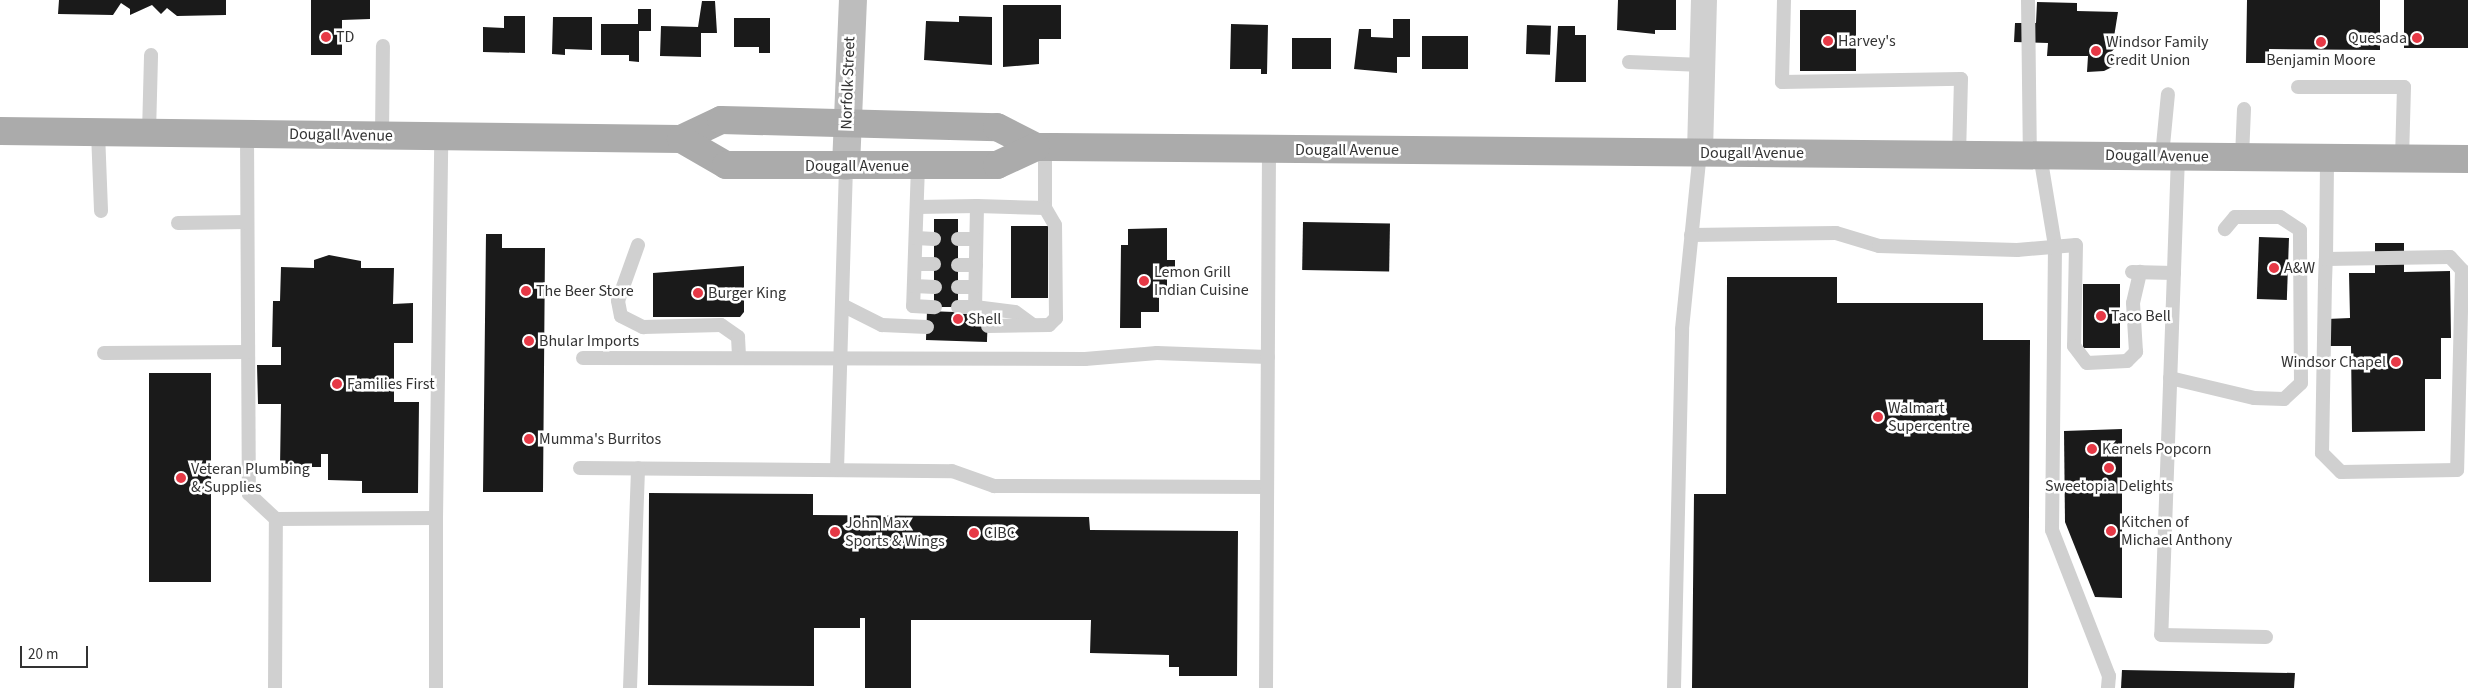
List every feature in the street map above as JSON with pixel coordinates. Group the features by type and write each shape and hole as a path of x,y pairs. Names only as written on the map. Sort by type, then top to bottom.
{"main road":[{"name":"Dougall Avenue","path":"0,131 681,139 721,120 847,121 997,127 1041,147"},
{"name":"Dougall Avenue","path":"681,139 726,165 997,165 1041,147 2468,159"}],"street":[{"name":"Norfolk Street","path":"846,166 853,0"},
{"path":"1700,152 1704,0"}],"lane":[{"path":"1784,0 1782,82 1961,79 1958,155"},
{"path":"1790,82 1792,0"},
{"path":"2028,0 2035,155 2055,246 2052,530 2109,676 2108,688"},
{"path":"382,136 383,46"},
{"path":"149,133 151,55"},
{"path":"1629,62 1702,65"},
{"path":"2298,87 2404,87 2402,159"},
{"path":"2168,94 2174,273 2161,635 2266,637"},
{"path":"2242,157 2244,109"},
{"path":"98,132 101,211"},
{"path":"247,134 249,494 276,519 436,518"},
{"path":"436,688 436,518 441,137"},
{"path":"988,326 1049,325 1056,318 1055,225 1045,208 1041,147"},
{"path":"1266,688 1269,149"},
{"path":"1674,688 1682,329 1700,152"},
{"path":"2326,259 2450,257 2462,270 2461,381 2457,470 2341,472 2322,453 2328,158"},
{"path":"837,470 846,166"},
{"path":"912,327 918,166"},
{"path":"975,307 977,206"},
{"path":"917,207 1045,208"},
{"path":"2170,378 2227,388 2254,398 2284,399 2301,383 2300,230 2280,217 2235,217 2225,229"},
{"path":"178,223 247,222"},
{"path":"1692,235 1836,233 1878,246 2017,250 2076,245 2074,346 2088,362 2127,361 2136,352 2133,303 2135,272 2174,273"},
{"path":"916,238 934,238"},
{"path":"958,239 976,239"},
{"path":"638,245 618,300 621,316 643,328 721,325 738,337 739,358"},
{"path":"915,264 934,264"},
{"path":"958,265 976,265"},
{"path":"914,286 934,287"},
{"path":"958,287 975,287"},
{"path":"842,305 882,325 927,327"},
{"path":"913,306 935,307"},
{"path":"958,307 975,307 1014,312 1033,325"},
{"path":"104,353 248,352"},
{"path":"583,358 1085,358 1157,353 1268,357"},
{"path":"580,468 952,471 994,486 1267,487"},
{"path":"630,688 638,468"},
{"path":"275,688 276,519"}],"building":[{"path":"59,0 226,0 226,15 177,16 167,8 161,14 152,5 130,15 130,9 121,3 113,15 58,14"},
{"name":"TD","path":"311,0 370,0 370,19 342,20 342,55 311,55"},
{"path":"1618,0 1676,0 1676,30 1655,30 1655,34 1617,30"},
{"path":"2247,0 2380,0 2380,50 2269,49 2269,63 2246,63"},
{"path":"2404,0 2468,0 2468,48 2404,48"},
{"path":"702,1 715,1 717,33 701,33 701,57 660,56 661,26 698,27"},
{"path":"2037,2 2077,3 2077,11 2118,12 2114,37 2122,42 2110,53 2122,62 2104,71 2087,72 2088,56 2047,56 2048,43 2014,42 2015,23 2036,23"},
{"path":"1003,5 1061,5 1061,39 1039,39 1039,64 1003,67"},
{"path":"638,9 651,9 651,31 639,31 639,62 629,61 629,55 601,55 601,24 638,24"},
{"name":"Harvey's","path":"1800,10 1856,10 1856,71 1800,71"},
{"path":"504,16 525,16 525,53 483,52 483,27 504,28"},
{"path":"959,16 992,17 992,65 924,60 926,21 959,22"},
{"path":"553,17 592,17 592,50 565,49 565,55 552,54"},
{"path":"734,18 770,18 770,53 759,53 759,47 734,47"},
{"path":"1393,19 1410,19 1410,57 1397,57 1397,73 1354,69 1359,29 1371,29 1371,37 1393,38"},
{"path":"1231,24 1268,25 1267,74 1261,74 1261,69 1230,69"},
{"path":"1527,25 1551,26 1550,55 1526,54"},
{"path":"1558,26 1575,26 1575,35 1586,35 1586,82 1555,82"},
{"path":"1422,36 1468,36 1468,69 1422,69"},
{"path":"1292,38 1331,38 1331,69 1292,69"},
{"path":"934,219 958,219 958,307 934,307"},
{"path":"1303,222 1390,224 1389,272 1302,270"},
{"name":"Shell","path":"1011,226 1048,226 1048,298 1011,298"},
{"name":"Lemon Grill Indian Cuisine","path":"1167,228 1167,260 1175,260 1175,273 1167,273 1167,288 1159,289 1159,312 1141,312 1141,328 1120,328 1121,245 1128,245 1128,229"},
{"path":"486,234 502,234 502,248 545,248 543,492 483,492"},
{"name":"A&W","path":"2259,237 2289,238 2287,300 2257,299"},
{"name":"Windsor Chapel","path":"2375,243 2404,243 2404,272 2450,271 2451,338 2441,338 2441,379 2425,379 2425,431 2352,432 2351,346 2328,346 2327,319 2350,318 2349,273 2375,273"},
{"name":"Families First","path":"329,255 361,261 361,268 394,268 393,304 413,303 413,343 394,343 394,402 419,402 418,493 362,493 362,481 328,480 328,454 321,454 321,467 280,467 281,404 258,404 257,365 281,365 281,347 272,347 273,301 280,301 281,267 314,268 314,260"},
{"name":"Burger King","path":"744,266 744,312 740,317 653,317 653,273"},
{"name":"Walmart Supercentre","path":"1727,277 1837,277 1837,303 1983,303 1983,340 2030,340 2028,688 1692,688 1694,494 1726,494"},
{"name":"Taco Bell","path":"2083,284 2120,284 2120,348 2083,348"},
{"name":"Shell","path":"927,311 988,313 987,342 926,340"},
{"name":"Veteran Plumbing & Supplies","path":"149,373 211,373 211,582 149,582"},
{"path":"2122,429 2122,598 2095,597 2065,522 2064,431"},
{"path":"649,493 813,494 813,515 1089,517 1090,530 1238,531 1237,676 1179,676 1179,667 1169,667 1169,655 1090,653 1091,620 911,620 911,688 865,688 865,618 860,618 860,628 814,628 814,686 648,685"},
{"path":"2122,670 2295,673 2294,688 2121,688"}],"place":[{"name":"TD","path":"326,37"},
{"name":"Quesada","path":"2417,38"},
{"name":"Harvey's","path":"1828,41"},
{"name":"Benjamin Moore","path":"2321,42"},
{"name":"Windsor Family Credit Union","path":"2096,51"},
{"name":"A&W","path":"2274,268"},
{"name":"Lemon Grill Indian Cuisine","path":"1144,281"},
{"name":"The Beer Store","path":"526,291"},
{"name":"Burger King","path":"698,293"},
{"name":"Taco Bell","path":"2101,316"},
{"name":"Shell","path":"958,319"},
{"name":"Bhular Imports","path":"529,341"},
{"name":"Windsor Chapel","path":"2396,362"},
{"name":"Families First","path":"337,384"},
{"name":"Walmart Supercentre","path":"1878,417"},
{"name":"Mumma's Burritos","path":"529,439"},
{"name":"Kernels Popcorn","path":"2092,449"},
{"name":"Sweetopia Delights","path":"2109,468"},
{"name":"Veteran Plumbing & Supplies","path":"181,478"},
{"name":"Kitchen of Michael Anthony","path":"2111,531"},
{"name":"John Max Sports & Wings","path":"835,532"},
{"name":"CIBC","path":"974,533"}]}
